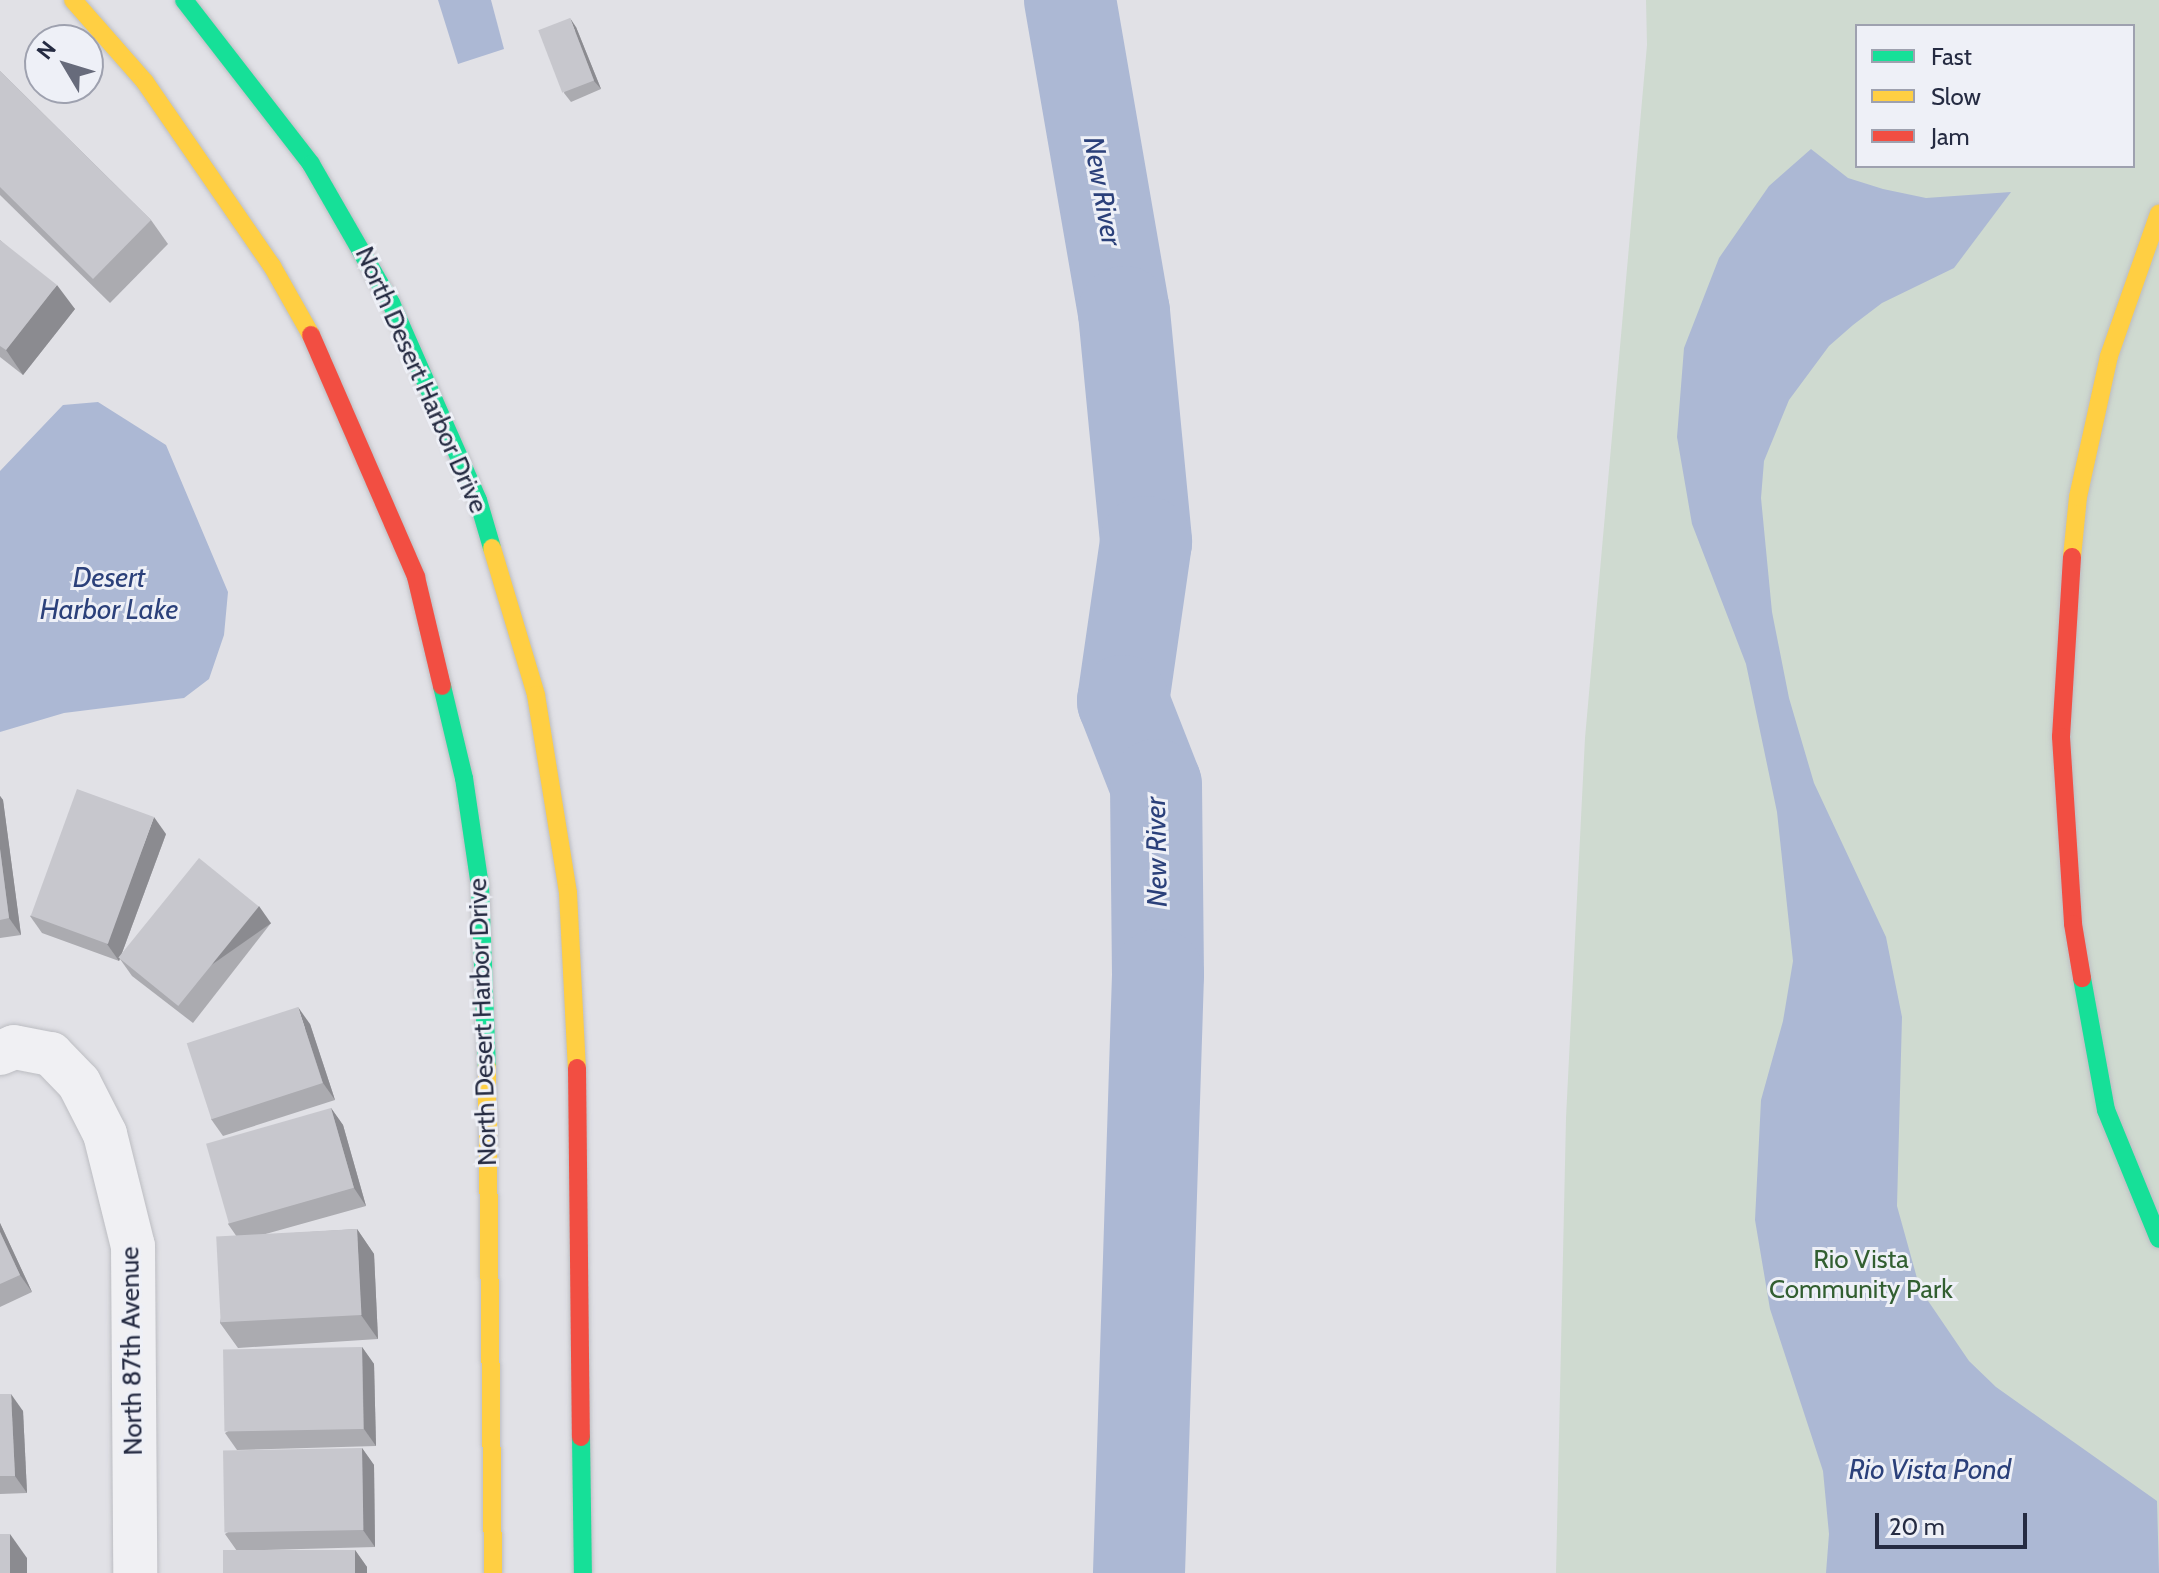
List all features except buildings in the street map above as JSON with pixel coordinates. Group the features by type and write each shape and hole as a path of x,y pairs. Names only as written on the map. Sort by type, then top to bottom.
{"street":[{"name":"North Desert Harbor Drive","path":"73,0 155,94 272,266 320,351 416,577 464,778 480,887 486,970 493,1573"},
{"name":"North Desert Harbor Drive","path":"184,0 311,164 391,303 478,500 536,695 568,893 576,984 583,1573"},
{"path":"2159,213 2109,356 2078,497 2062,661 2061,737 2073,924 2095,1061 2106,1110 2159,1239"},
{"name":"North 87th Avenue","path":"0,1053 14,1047 51,1054 79,1083 105,1134 133,1246 135,1573"}],"green space":[{"name":"Rio Vista Community Park","path":"1646,0 2159,0 2159,1573 1556,1573 1566,1118 1585,738 1647,45"}],"water":[{"path":"438,0 491,0 504,49 458,64"},
{"name":"Rio Vista Pond","path":"1811,149 1848,178 1883,189 1926,198 2011,192 1954,268 1882,303 1853,325 1829,346 1789,400 1764,461 1761,498 1772,612 1789,698 1814,783 1886,937 1902,1017 1897,1206 1920,1289 1969,1361 1996,1387 2157,1501 2159,1573 1826,1573 1829,1534 1823,1471 1770,1309 1755,1220 1761,1100 1783,1021 1793,961 1777,812 1746,664 1692,524 1677,437 1684,348 1719,258 1769,186"},
{"name":"Desert Harbor Lake","path":"98,402 166,445 228,592 224,635 209,679 184,698 64,713 0,732 0,471 63,405"}],"waterway":[{"name":"New River","path":"1070,0 1124,312 1146,542 1123,701 1156,785 1158,975 1139,1573"}],"traffic: fast":[{"path":"184,0 311,164 391,303 478,500 492,548"},
{"path":"442,686 464,778 480,887 487,1067"},
{"path":"2082,978 2106,1110 2159,1239"},
{"path":"581,1437 583,1573"}],"traffic: slow":[{"path":"73,0 145,82 272,266 311,335"},
{"path":"2072,557 2078,497 2109,356 2159,213"},
{"path":"492,548 536,695 568,893 577,1068"},
{"path":"487,1067 493,1573"}],"traffic: jam":[{"path":"311,335 416,577 442,686"},
{"path":"2072,557 2061,737 2073,924 2082,978"},
{"path":"577,1068 581,1437"}]}
